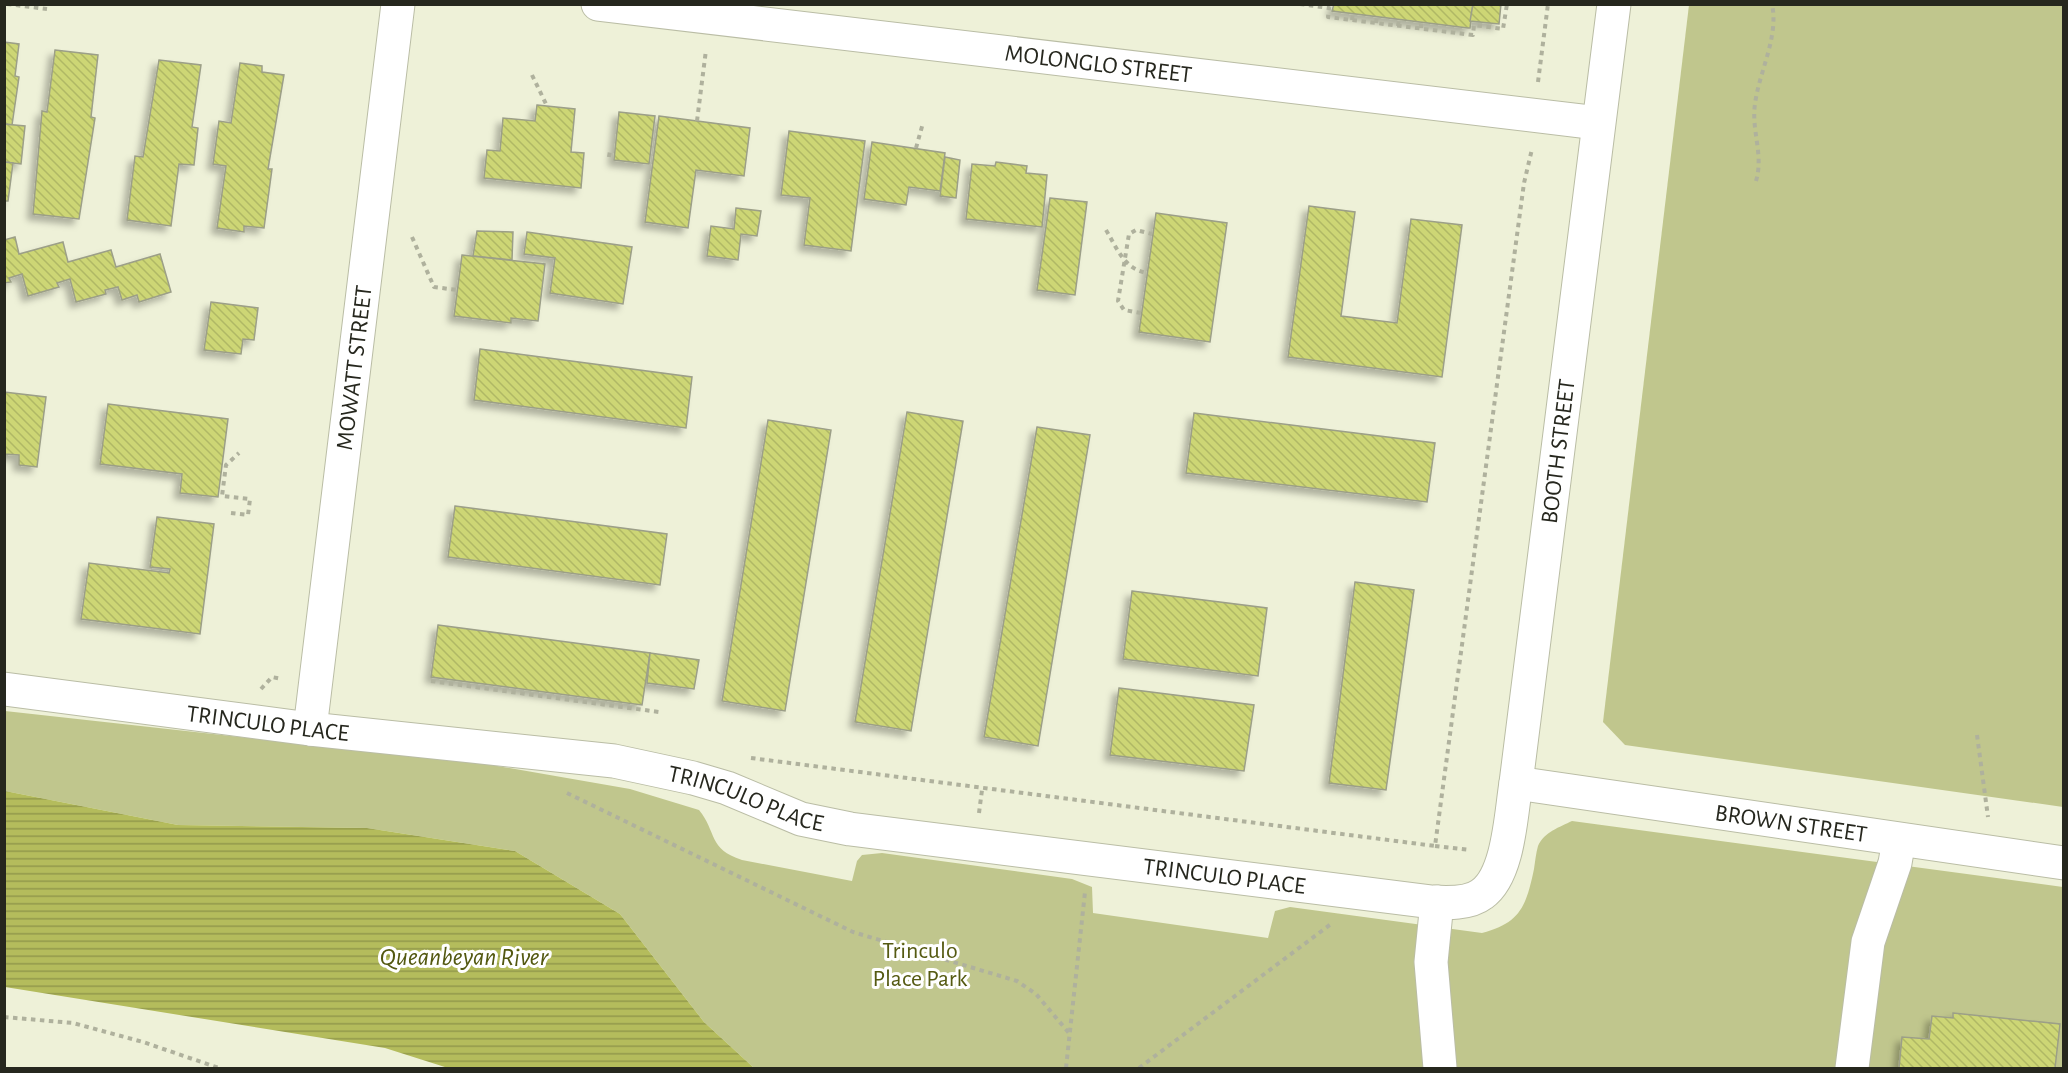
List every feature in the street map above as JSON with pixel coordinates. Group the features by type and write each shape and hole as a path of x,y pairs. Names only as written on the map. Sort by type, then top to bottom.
{"street":[{"name":"MOWATT STREET","path":"310,729 398,4"},
{"name":"MOLONGLO STREET","path":"598,4 1598,123"},
{"name":"BOOTH STREET","path":"1485,893 1496,877 1505,854 1516,783 1614,4"},
{"name":"TRINCULO PLACE","path":"4,689 310,729 614,761 693,778 727,788 783,813 819,824 1083,860 1437,902 1468,900 1485,893"},
{"name":"BROWN STREET","path":"1516,783 2064,863"},
{"path":"1852,1068 1868,942 1895,862 1899,840"},
{"path":"1437,902 1431,962 1440,1068"}],"path":[{"path":"6,4 47,9"},
{"path":"1300,4 1329,8 1328,17 1444,31 1467,31 1473,34 1474,25 1503,29 1507,4"},
{"path":"746,758 1435,846 1524,183 1532,150 1548,4"},
{"path":"1756,181 1760,166 1754,105 1774,24 1772,4"},
{"path":"1352,20 1353,13"},
{"path":"1376,23 1377,16"},
{"path":"697,121 711,18"},
{"path":"1398,26 1399,19"},
{"path":"1421,22 1421,28"},
{"path":"1444,31 1445,25"},
{"path":"532,75 547,106"},
{"path":"916,148 923,123"},
{"path":"609,157 610,151"},
{"path":"1106,230 1125,261 1138,272 1147,273"},
{"path":"1141,313 1124,310 1118,301 1129,234 1136,230 1152,234"},
{"path":"412,237 434,287 458,290"},
{"path":"231,513 248,515 250,499 222,496 226,465 239,453"},
{"path":"261,689 272,677 315,683"},
{"path":"431,681 659,712"},
{"path":"1977,735 1994,853"},
{"path":"561,791 577,796 741,879 853,932 1017,981 1036,994 1069,1033"},
{"path":"1066,1068 1085,908 1085,892 1080,884 1083,860"},
{"path":"1139,1068 1332,924 1334,915"},
{"path":"4,1017 73,1023 142,1042 219,1068"}],"green space":[{"path":"1689,5 2063,5 2063,807 1625,745 1603,722"},
{"name":"Trinculo Place Park","path":"5,711 486,764 630,789 699,810 723,851 742,860 852,881 857,861 862,855 882,853 1072,879 1092,887 1093,913 1268,938 1275,911 1290,907 1482,933 1495,929 1513,918 1524,903 1541,841 1553,830 1572,821 2063,887 2063,1068 754,1068 704,1022 620,914 515,851 367,828 178,825 5,791"}],"water":[{"name":"Queanbeyan River","path":"5,791 178,825 367,828 515,851 620,914 704,1022 754,1068 448,1068 385,1048 5,987"}],"building":[{"path":"1334,4 1473,4 1470,28 1468,28 1332,11"},
{"path":"1473,4 1501,4 1499,24 1470,21"},
{"path":"4,42 19,44 15,76 19,77 12,125 4,124"},
{"path":"55,50 98,55 91,117 95,118 79,219 33,214 42,111 47,112"},
{"path":"159,60 201,65 192,127 198,128 194,165 179,164 171,226 127,220 135,156 143,157"},
{"path":"240,63 262,66 262,72 284,75 268,169 272,169 264,228 244,226 244,232 217,228 226,166 213,164 219,121 231,123"},
{"path":"537,105 575,109 571,152 584,153 581,188 484,178 487,150 500,151 503,118 535,121"},
{"path":"619,112 655,116 649,164 614,160"},
{"path":"659,116 750,128 744,176 696,170 688,228 645,222"},
{"path":"4,124 25,126 21,164 4,162"},
{"path":"789,131 865,141 851,251 804,245 810,198 781,195"},
{"path":"872,142 945,153 940,191 909,187 906,205 864,199"},
{"path":"945,157 960,160 956,198 940,196"},
{"path":"4,162 13,163 8,201 4,201"},
{"path":"996,162 1027,166 1026,173 1047,175 1042,227 966,219 972,164 995,166"},
{"path":"1050,198 1087,202 1075,295 1037,290"},
{"path":"1309,206 1355,212 1341,316 1397,323 1411,219 1462,225 1442,377 1288,357"},
{"path":"736,208 761,211 757,236 741,234 738,260 707,256 711,226 734,229"},
{"path":"1156,213 1227,223 1210,342 1139,332"},
{"path":"477,231 513,232 512,260 473,256"},
{"path":"527,232 632,247 623,304 550,293 555,258 524,254"},
{"path":"15,237 19,254 63,242 68,262 111,250 116,267 160,254 171,292 139,302 137,295 122,300 118,287 105,290 106,294 76,302 70,279 57,283 59,287 28,296 22,274 9,278 11,282 4,283 4,240"},
{"path":"462,255 545,264 538,321 511,318 511,323 454,316"},
{"path":"211,302 258,308 254,340 243,339 241,354 204,350"},
{"path":"480,349 692,377 686,428 474,400"},
{"path":"4,392 46,397 37,467 19,465 19,455 4,454"},
{"path":"108,404 228,419 218,497 180,493 182,474 100,464"},
{"path":"907,412 963,421 911,731 855,722"},
{"path":"1194,413 1435,443 1427,502 1186,473"},
{"path":"768,420 831,430 785,711 722,701"},
{"path":"1037,427 1090,435 1038,746 984,737"},
{"path":"455,506 667,534 660,585 448,557"},
{"path":"157,517 214,524 200,634 81,619 89,563 169,573 170,569 150,567"},
{"path":"1355,582 1414,590 1386,790 1329,783"},
{"path":"1132,591 1267,608 1258,676 1123,659"},
{"path":"438,625 650,653 642,705 431,677"},
{"path":"650,653 699,660 694,689 647,683"},
{"path":"1119,688 1254,705 1244,771 1110,755"},
{"path":"1953,1013 2060,1024 2055,1068 1899,1068 1902,1037 1929,1039 1932,1016 1953,1018"}]}
